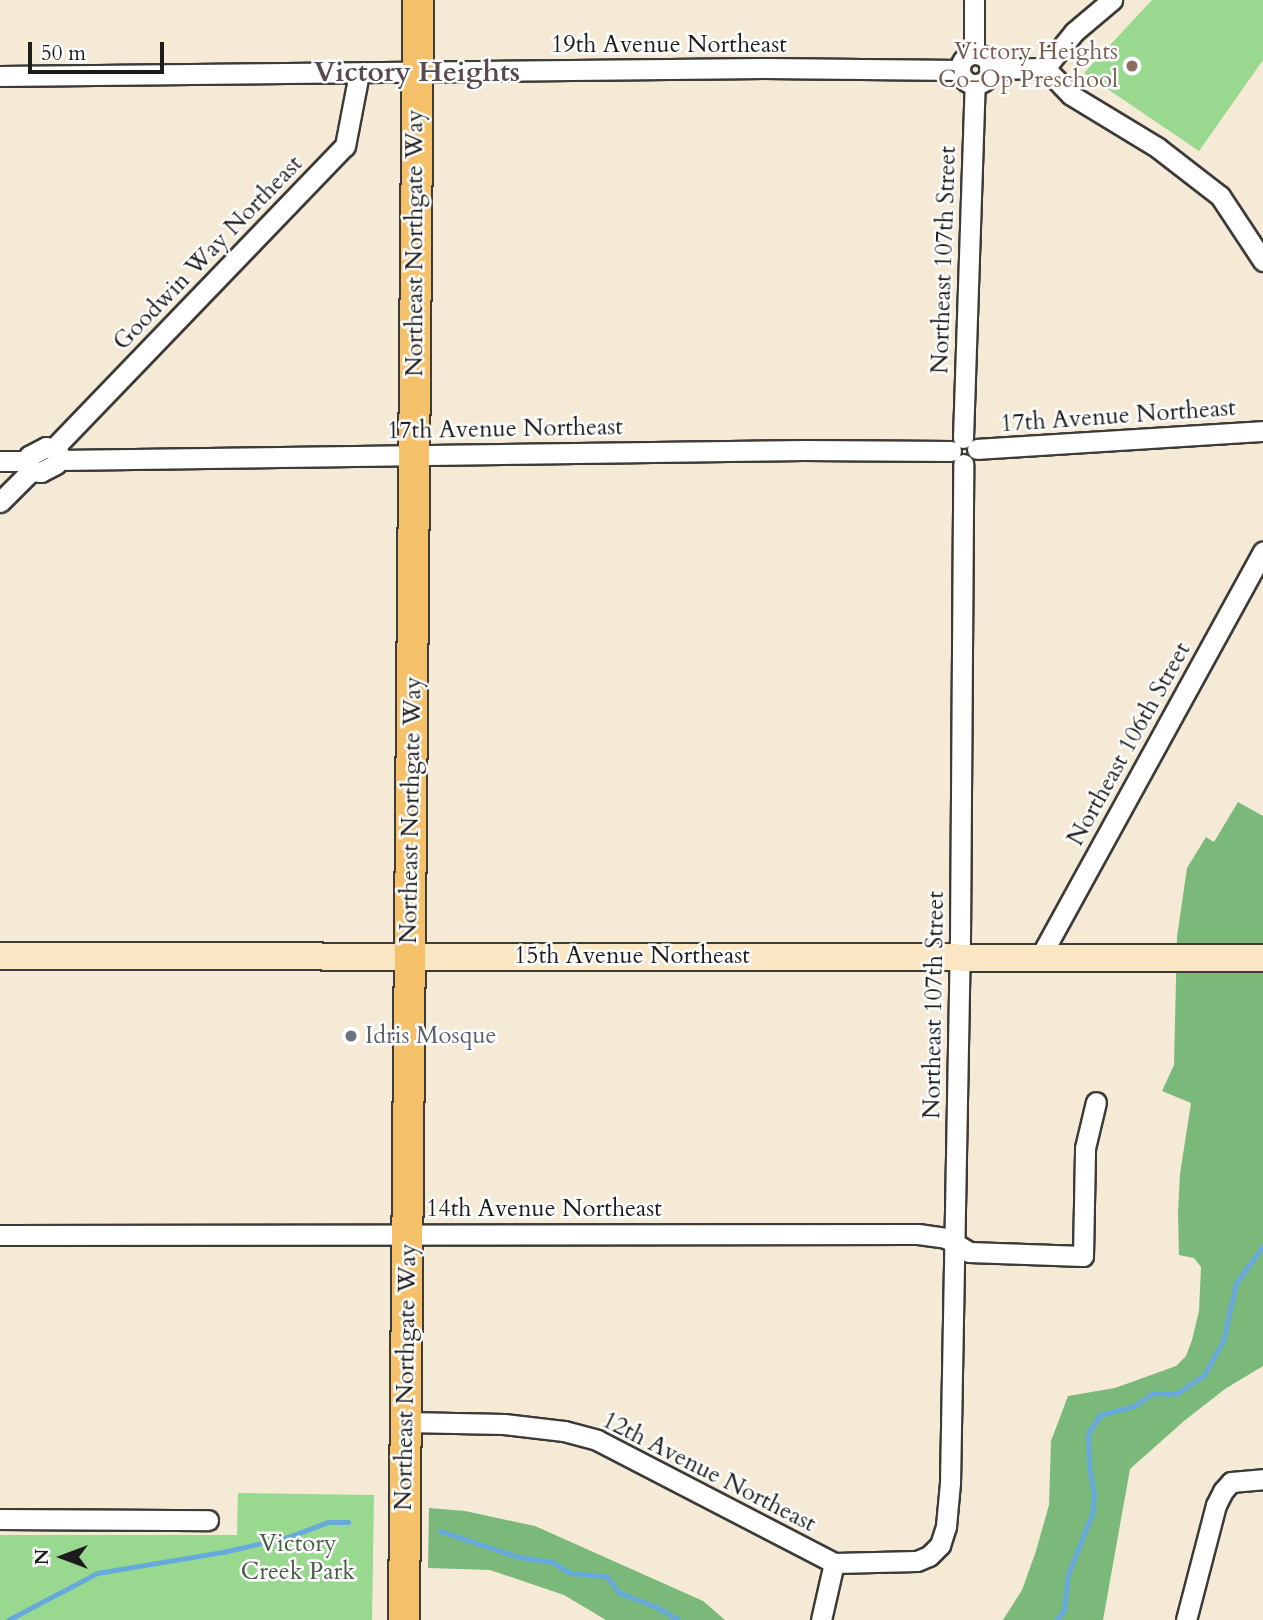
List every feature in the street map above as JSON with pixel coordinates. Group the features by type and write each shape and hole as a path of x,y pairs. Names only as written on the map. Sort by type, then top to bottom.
{"main road":[{"name":"Northeast Northgate Way","path":"404,1620 418,0"}],"street":[{"path":"974,0 974,54"},
{"path":"1045,68 1074,32 1112,0"},
{"path":"974,54 985,58 989,69 984,81 975,84 965,80 960,70 963,59 974,54"},
{"path":"989,69 1045,68 1072,95 1158,148 1220,196 1263,261"},
{"name":"19th Avenue Northeast","path":"0,76 960,70"},
{"name":"Goodwin Way Northeast","path":"56,454 345,146 359,73"},
{"name":"Northeast 107th Street","path":"940,1545 946,1526 950,1483 960,958 964,451 975,84"},
{"name":"17th Avenue Northeast","path":"56,454 414,456 804,450 964,451 1263,431"},
{"path":"0,502 29,466 37,450 46,446 56,454"},
{"path":"0,461 29,466"},
{"name":"Northeast 106th Street","path":"1039,959 1263,552"},
{"name":"15th Avenue Northeast","path":"0,956 1263,958"},
{"name":"14th Avenue Northeast","path":"0,1235 935,1234 969,1252 1083,1256 1085,1148 1096,1102"},
{"name":"12th Avenue Northeast","path":"406,1422 516,1425 597,1440 834,1563 883,1564 917,1561 929,1556 940,1545"},
{"path":"1186,1620 1216,1505 1231,1482 1263,1479"},
{"path":"0,1519 208,1520"},
{"path":"821,1620 834,1563"}],"green space":[{"path":"1152,0 1263,0 1263,60 1199,151 1084,73"},
{"path":"1238,802 1263,816 1263,1366 1225,1389 1130,1469 1103,1620 1003,1620 1022,1590 1036,1551 1049,1505 1051,1441 1068,1396 1115,1388 1176,1366 1186,1356 1192,1340 1199,1311 1201,1267 1194,1258 1179,1255 1178,1214 1180,1174 1191,1103 1162,1091 1174,1065 1177,937 1187,868 1206,837 1214,842"},
{"name":"Victory Creek Park","path":"238,1493 374,1495 372,1620 0,1620 0,1535 237,1535"},
{"path":"429,1508 465,1511 535,1526 703,1601 725,1620 606,1620 564,1595 490,1570 428,1568"}],"waterway":[{"path":"1056,1620 1064,1610 1068,1574 1092,1514 1094,1494 1089,1465 1088,1433 1100,1415 1134,1406 1153,1393 1176,1394 1204,1375 1223,1341 1236,1283 1263,1246"},
{"path":"8,1620 97,1573 223,1552 288,1537 328,1522 348,1522"},
{"path":"440,1531 518,1557 552,1562 570,1573 606,1576 620,1593 656,1607 679,1620"}],"place":[{"name":"Victory Heights Co-Op Preschool","path":"1132,66"},
{"name":"Idris Mosque","path":"351,1036"}],"district":[{"name":"Victory Heights","path":"417,72"}]}
